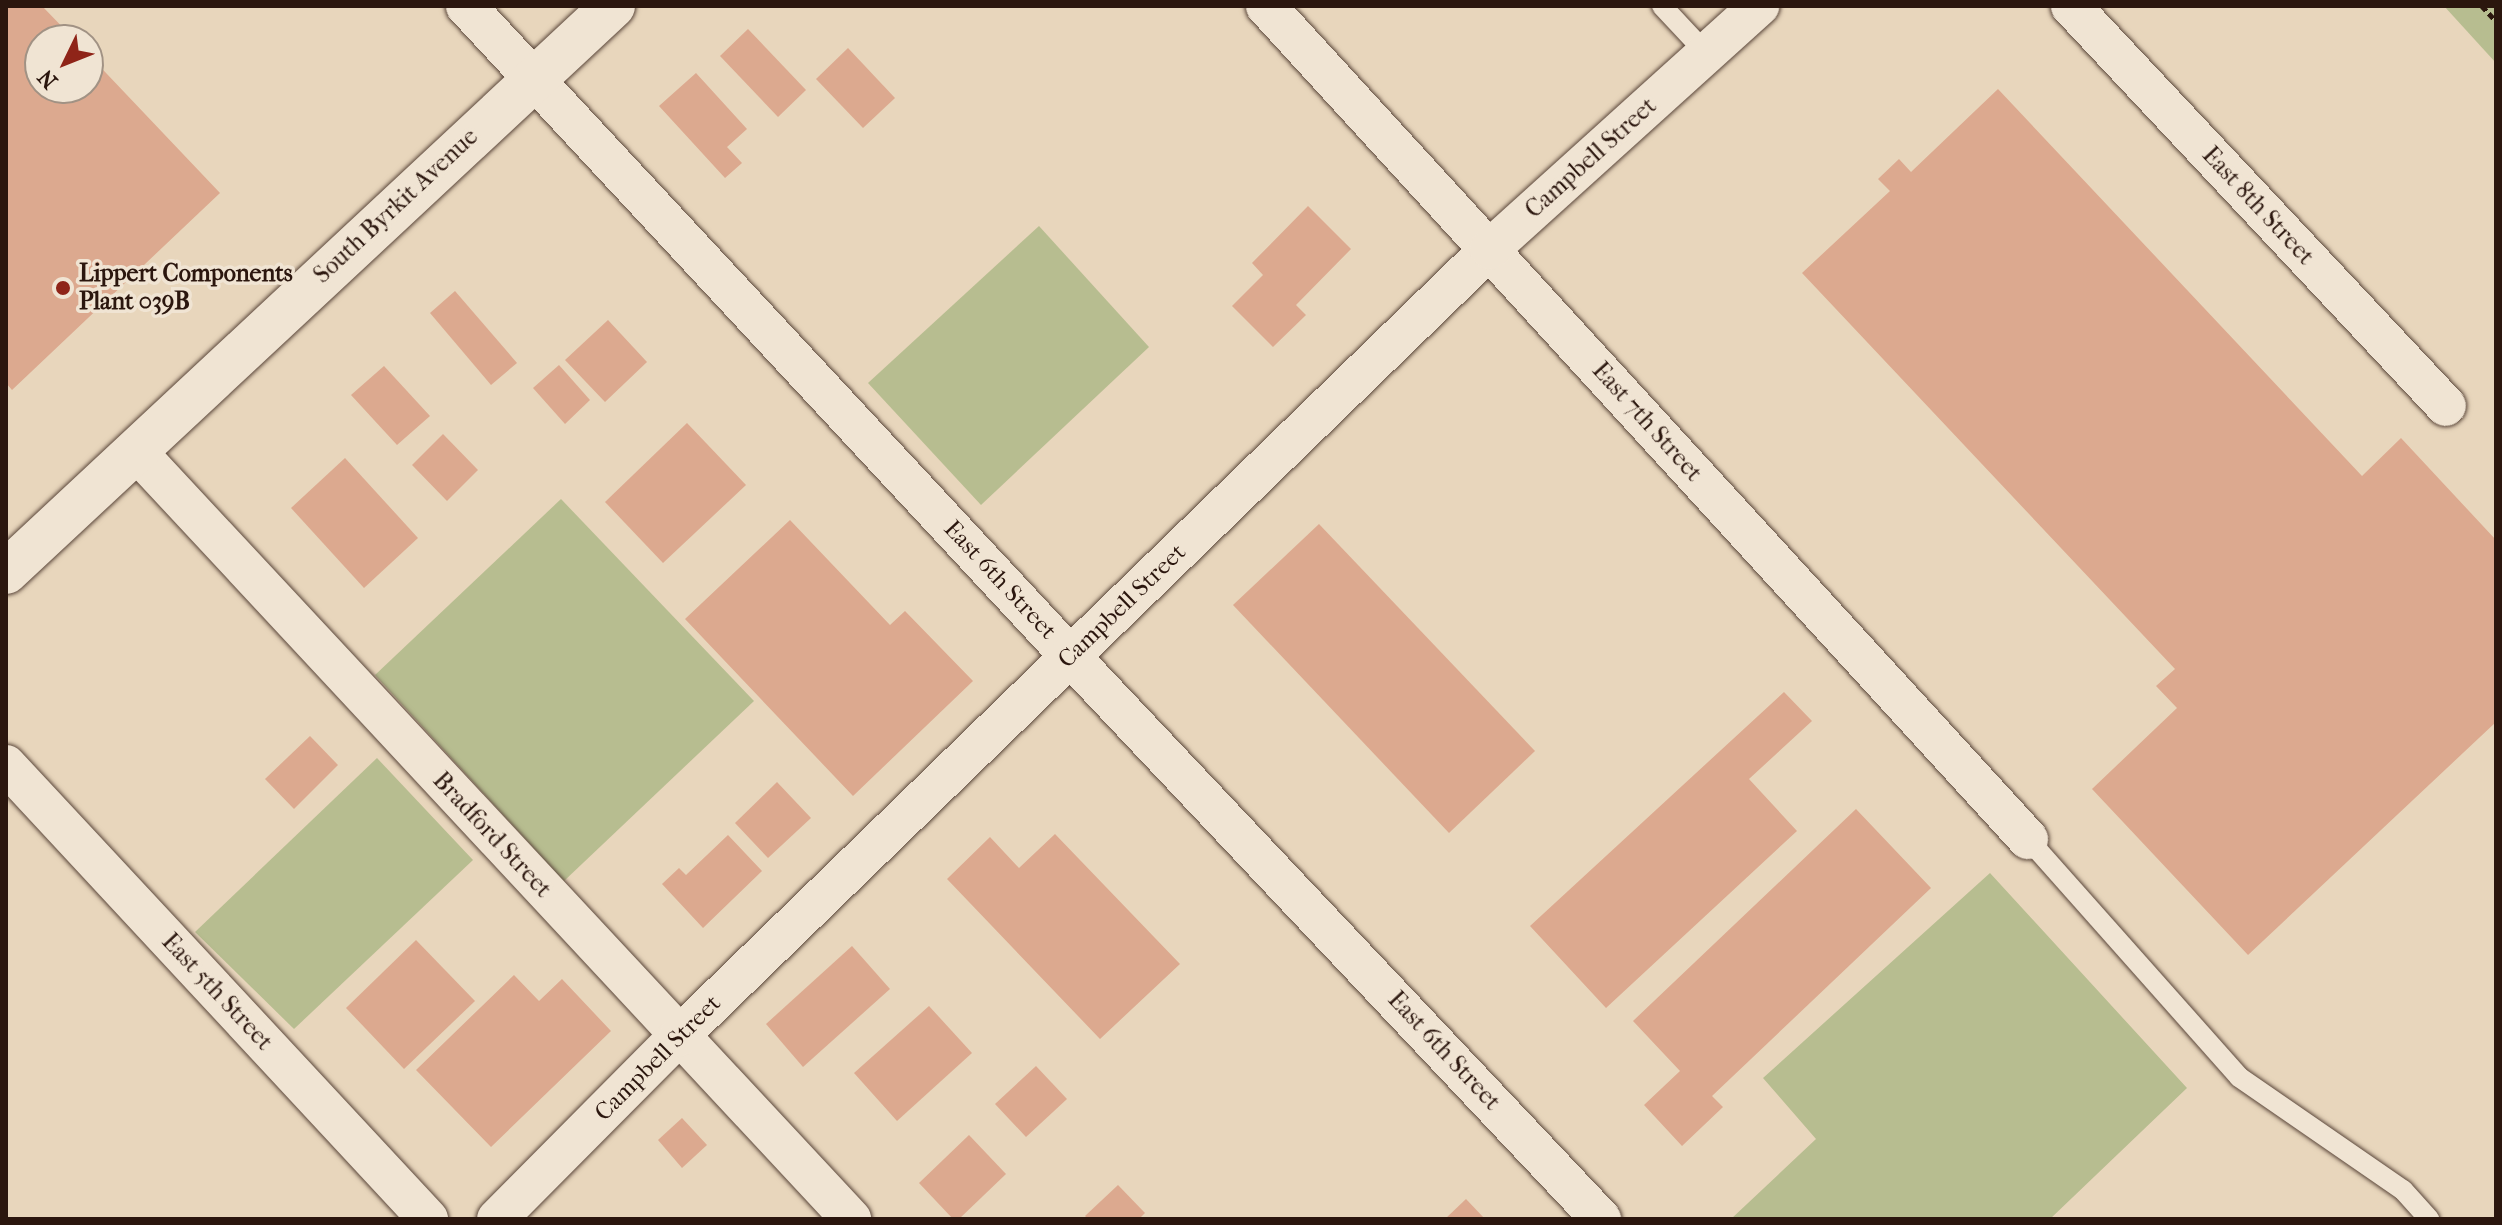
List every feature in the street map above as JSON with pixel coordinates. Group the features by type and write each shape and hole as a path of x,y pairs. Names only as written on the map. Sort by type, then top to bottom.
{"street":[{"name":"East 6th Street","path":"466,6 1070,656 1601,1219"},
{"name":"South Byrkit Avenue","path":"6,572 613,6"},
{"name":"East 7th Street","path":"1266,6 2028,839"},
{"name":"Campbell Street","path":"497,1219 679,1036 1490,249 1759,6"},
{"name":"East 8th Street","path":"2071,6 2446,406"},
{"name":"Bradford Street","path":"135,450 851,1219"},
{"name":"East 5th Street","path":"6,765 428,1219"}],"lane":[{"path":"1662,6 1706,53"},
{"path":"2028,839 2239,1077 2403,1190 2429,1219"}],"path":[{"path":"2482,6 2496,21"}],"green space":[{"path":"2444,6 2496,6 2496,63"},
{"path":"1039,226 1149,347 981,505 868,383"},
{"path":"561,499 754,701 564,881 375,675"},
{"path":"377,758 473,860 294,1029 195,932"},
{"path":"1990,873 2187,1088 2050,1219 1731,1219 1816,1139 1763,1078"}],"building":[{"name":"Lippert Components Plant 039B","path":"6,6 42,6 59,24 24,24 24,104 104,104 104,71 220,193 12,390 6,383"},
{"path":"748,29 806,90 778,117 720,56"},
{"path":"848,48 895,98 863,128 816,79"},
{"path":"696,73 747,129 727,147 742,163 725,178 659,106"},
{"path":"1998,89 2362,476 2401,438 2496,540 2496,722 2248,955 2092,789 2177,708 2156,686 2175,669 1802,273 1890,191 1878,179 1899,159 1911,172"},
{"path":"1308,206 1351,249 1296,305 1306,315 1273,347 1232,306 1263,275 1252,263"},
{"path":"455,291 517,363 491,385 430,313"},
{"path":"608,320 647,362 605,402 565,360"},
{"path":"559,365 590,400 565,424 533,388"},
{"path":"384,366 430,416 397,445 351,395"},
{"path":"687,423 746,485 663,563 605,502"},
{"path":"443,434 478,470 447,501 412,465"},
{"path":"345,458 418,538 364,588 291,508"},
{"path":"790,520 890,625 905,611 973,681 853,796 685,619"},
{"path":"1319,524 1535,751 1449,833 1233,605"},
{"path":"1784,692 1812,721 1749,779 1797,831 1606,1008 1530,926"},
{"path":"310,736 338,765 294,809 265,779"},
{"path":"777,782 811,818 768,858 735,823"},
{"path":"1856,809 1931,888 1712,1096 1723,1107 1682,1146 1644,1105 1680,1071 1633,1021"},
{"path":"1055,834 1180,964 1100,1039 947,879 990,837 1019,868"},
{"path":"728,835 762,871 703,928 662,884 679,868 686,875"},
{"path":"416,940 475,1001 404,1069 346,1008"},
{"path":"852,946 890,989 803,1067 766,1024"},
{"path":"514,975 539,1001 562,979 611,1031 491,1147 416,1070"},
{"path":"929,1006 972,1053 897,1121 854,1073"},
{"path":"1036,1066 1067,1099 1026,1137 995,1104"},
{"path":"682,1118 707,1145 682,1168 658,1140"},
{"path":"969,1135 1006,1174 959,1219 953,1219 919,1183"},
{"path":"1118,1185 1145,1213 1139,1219 1088,1219 1085,1216"},
{"path":"1466,1199 1485,1219 1445,1219"}],"place":[{"name":"Lippert Components Plant 039B","path":"63,288"}]}
